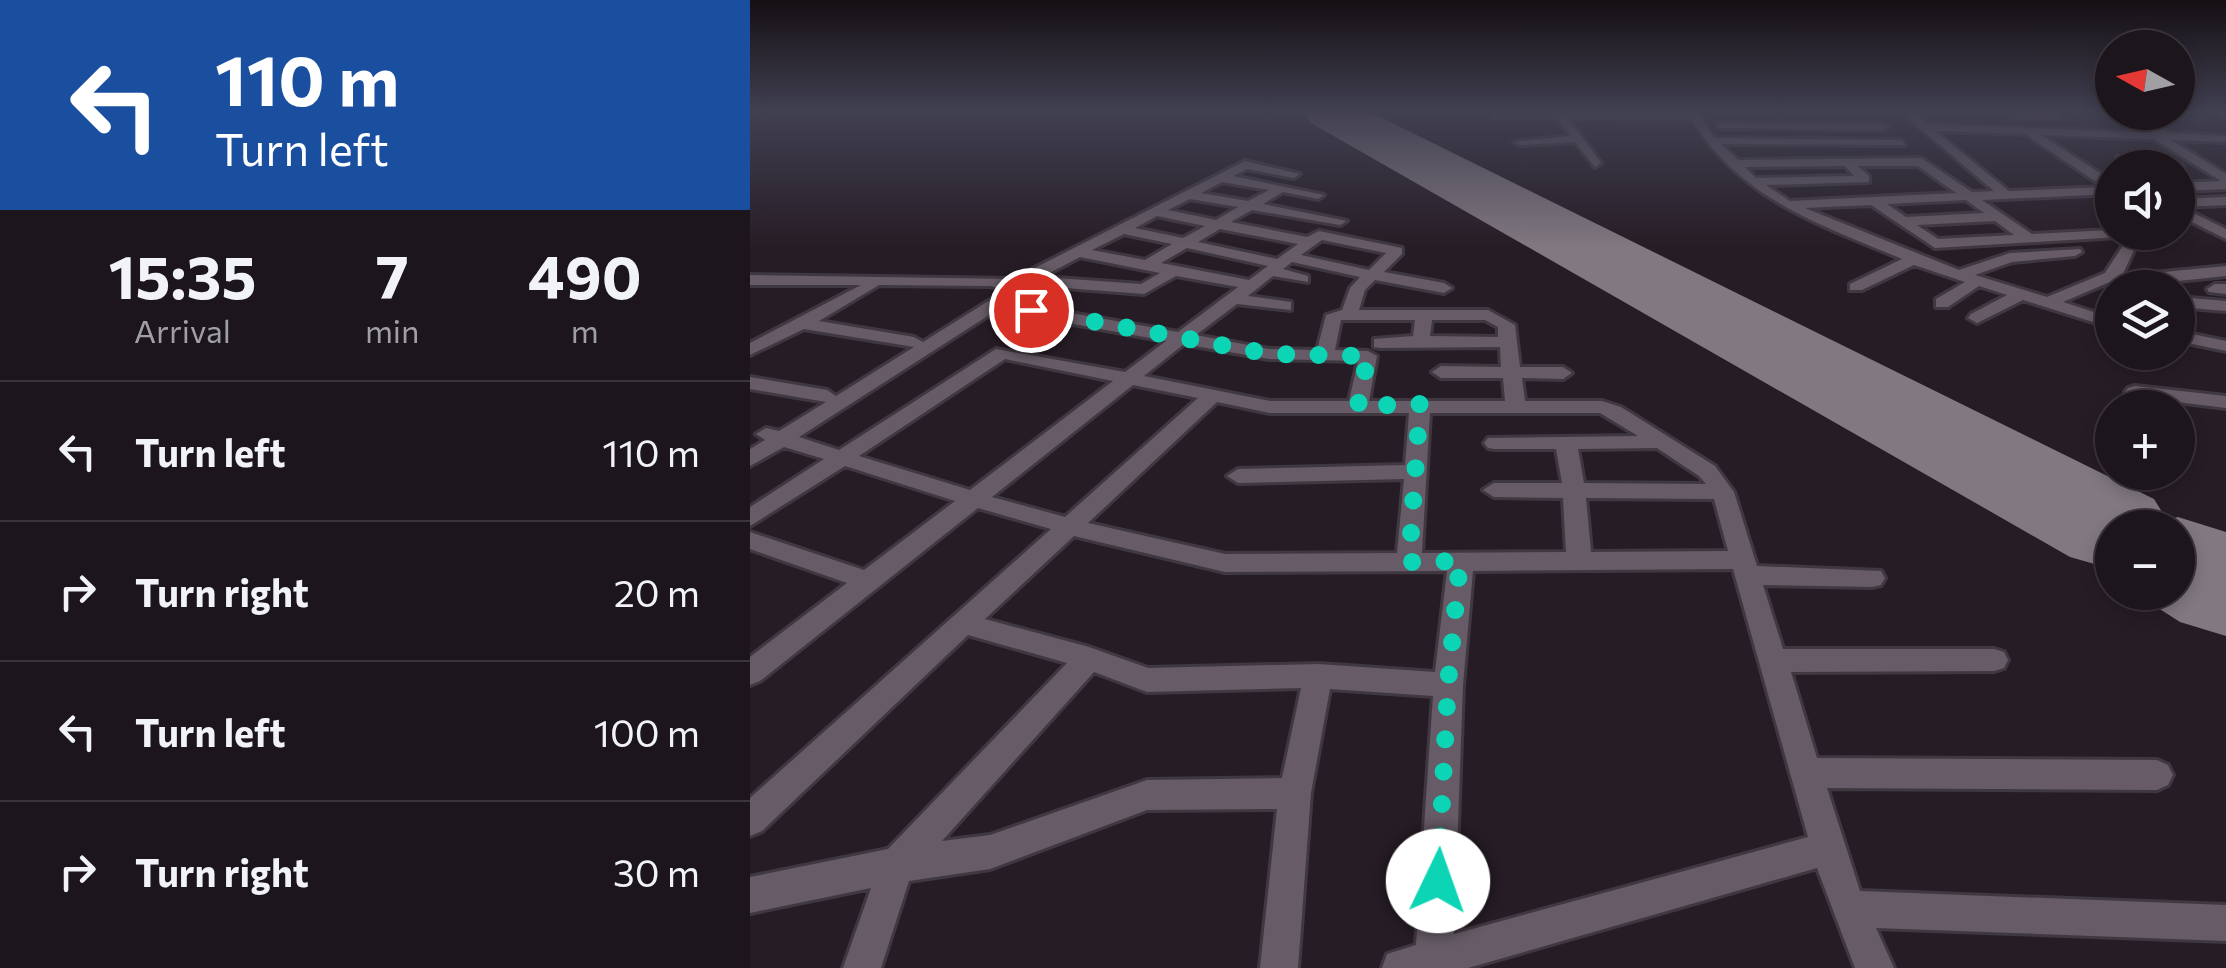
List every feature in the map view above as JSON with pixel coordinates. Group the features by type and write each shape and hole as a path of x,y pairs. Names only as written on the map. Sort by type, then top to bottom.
{"street":[{"path":"1728,157 1753,182 1785,204 1914,259 2095,318"},
{"path":"1916,157 2029,239"},
{"path":"1964,157 2005,194"},
{"path":"2067,157 2093,174"},
{"path":"2040,159 2070,159"},
{"path":"2195,160 2226,182"},
{"path":"1753,182 1865,179 1848,162"},
{"path":"1876,162 1891,175"},
{"path":"1735,164 1921,162"},
{"path":"1020,282 1245,165 1294,174"},
{"path":"2195,168 2209,168"},
{"path":"2060,173 2093,174"},
{"path":"1220,178 1318,195"},
{"path":"2195,185 2226,182"},
{"path":"1904,186 1951,185"},
{"path":"1147,265 1280,188"},
{"path":"1785,204 2095,189"},
{"path":"750,673 1181,338 1341,220 1189,194"},
{"path":"1874,200 1935,244 2095,235"},
{"path":"2195,205 2226,201"},
{"path":"1155,212 1398,252 1358,288 1350,315"},
{"path":"1904,222 1998,217"},
{"path":"2195,218 2226,235"},
{"path":"2195,228 2210,227"},
{"path":"1122,229 1280,264 1372,274 1444,288"},
{"path":"2122,270 2127,250"},
{"path":"1078,252 1251,286"},
{"path":"1960,274 1995,266 2010,258 2075,252"},
{"path":"1856,287 1914,259"},
{"path":"1280,264 1302,279"},
{"path":"1097,320 1174,270"},
{"path":"2195,273 2226,270"},
{"path":"1942,302 1978,280"},
{"path":"750,459 766,438 828,396 914,342 1020,288 1020,282"},
{"path":"750,296 762,284 1020,282 1144,289"},
{"path":"762,284 872,286 997,297 1270,354 1368,356 1358,406"},
{"path":"750,350 872,286"},
{"path":"2045,304 2095,288"},
{"path":"1977,318 2020,295"},
{"path":"766,438 997,297"},
{"path":"1233,299 1284,306"},
{"path":"2195,303 2226,306"},
{"path":"1421,341 1424,314"},
{"path":"1325,355 1334,315 1488,315 1506,325 1515,404"},
{"path":"800,323 914,342"},
{"path":"2195,340 2226,346"},
{"path":"1380,342 1508,342"},
{"path":"750,518 1002,353 1270,408 1515,404 1614,410 1707,472 1722,492 1828,848 1848,909 1876,968"},
{"path":"1440,372 1564,372"},
{"path":"750,383 828,396"},
{"path":"750,820 1211,397"},
{"path":"2195,399 2226,402"},
{"path":"1409,562 1420,404"},
{"path":"1567,405 1579,559"},
{"path":"766,438 841,457 973,500 1225,563 1579,559 1872,578"},
{"path":"1495,443 1665,442"},
{"path":"1238,476 1416,472"},
{"path":"1494,490 1722,492"},
{"path":"750,540 868,581"},
{"path":"1460,561 1418,964 1828,848"},
{"path":"963,623 1088,658 1146,680 1318,676 1448,684"},
{"path":"862,968 897,866 1088,658"},
{"path":"1772,660 1994,660"},
{"path":"1279,968 1295,793 1318,676"},
{"path":"1806,773 2158,776"},
{"path":"750,895 990,852 1146,795 1295,793"},
{"path":"1848,909 2226,923"}],"runway":[{"path":"1414,157 2095,519"},
{"path":"2195,571 2226,588"}],"route":[{"path":"1031,310 1270,354 1368,356 1358,406 1420,404 1409,562 1460,561 1448,684 1438,881"}]}
